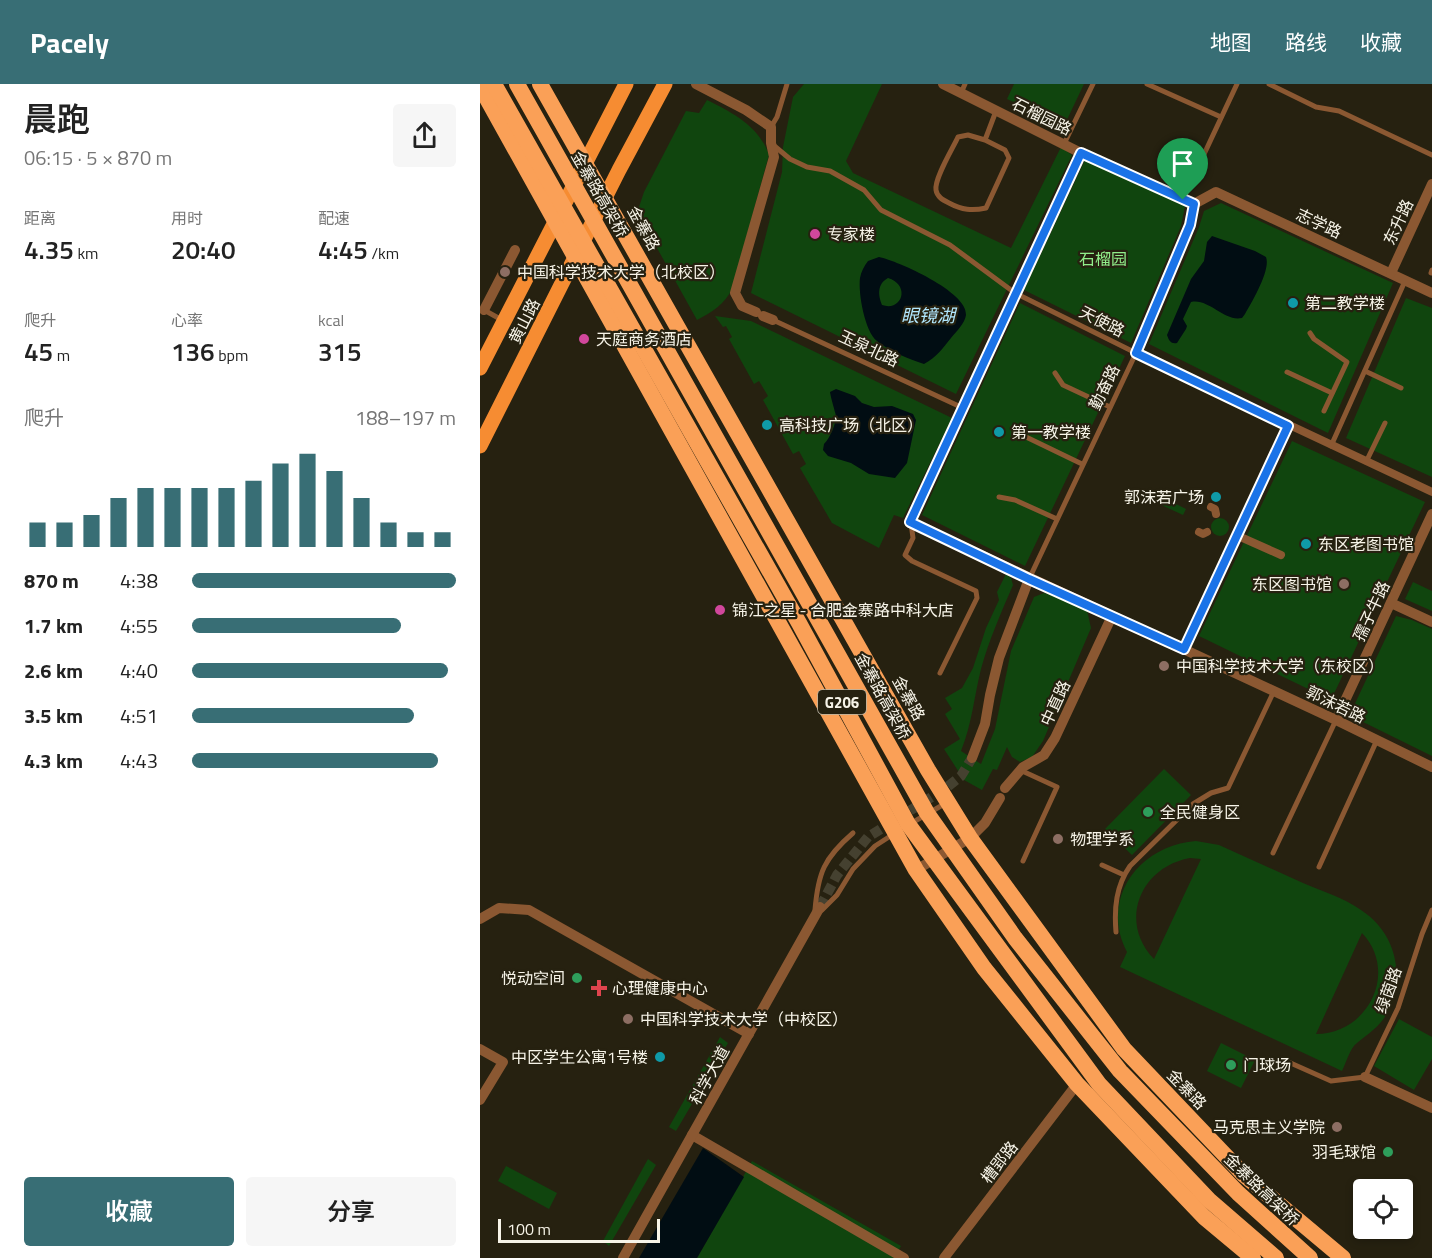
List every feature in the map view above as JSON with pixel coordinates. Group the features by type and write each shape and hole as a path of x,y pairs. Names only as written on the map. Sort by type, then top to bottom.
{"highway":[{"name":"G206","path":"494,84 799,623 908,824 1100,1084 1209,1200 1276,1258"},
{"name":"金寨路高架桥","path":"517,84 927,813 1015,938 1120,1071 1238,1193 1310,1258"},
{"name":"金寨路","path":"540,84 947,802 970,838 1124,1049 1243,1174 1343,1258"},
{"path":"480,86 916,870 984,968 1077,1084 1204,1217 1252,1258"}],"main road":[{"name":"黄山路","path":"480,368 626,84"},
{"name":"黄山路","path":"480,446 665,84"}],"street":[{"path":"696,84 716,88 771,127 771,143"},
{"name":"石榴园路","path":"943,84 963,88 996,110 1081,153 1189,202"},
{"name":"玉泉北路","path":"764,316 742,306 735,293 774,157 771,143"},
{"path":"910,522 1081,153"},
{"name":"东升路","path":"1391,273 1432,184"},
{"name":"志学路","path":"1189,202 1216,192 1432,293"},
{"name":"勤奋路","path":"1136,353 1190,225 1189,202"},
{"path":"482,309 515,250"},
{"name":"天使路","path":"1136,353 1432,492"},
{"path":"1184,649 1288,426"},
{"name":"孺子牛路","path":"1336,720 1432,514"},
{"name":"郭沫若路","path":"910,522 1432,767"},
{"path":"1236,535 1281,555"},
{"path":"972,759 985,724 999,658 1029,579"},
{"path":"1391,603 1432,622"},
{"name":"中直路","path":"1005,788 1020,770 1044,755 1055,738 1112,616"},
{"path":"916,870 970,838 985,823 1000,798"},
{"name":"科学大道","path":"623,1258 820,907"},
{"path":"480,919 500,908 529,910 749,1034"},
{"path":"480,1049 503,1062 480,1100"},
{"path":"1365,1077 1432,1108"},
{"name":"槽郢路","path":"944,1258 1077,1084"},
{"path":"692,1135 904,1258"}],"lane":[{"path":"771,127 777,117 788,84"},
{"path":"1064,144 1093,84"},
{"path":"1147,84 1221,117"},
{"path":"1189,202 1221,117 1237,84"},
{"path":"1269,84 1316,107 1339,111 1432,155"},
{"path":"985,140 996,110"},
{"path":"968,135 985,140 1005,150 1009,158 986,208 974,211 960,209 942,200 936,192 936,183 958,137 968,135"},
{"name":"天使路","path":"771,143 790,159 807,167 830,171 864,190 881,210 950,244 1015,293 1136,353"},
{"path":"1331,446 1405,281"},
{"path":"482,309 504,321"},
{"name":"玉泉北路","path":"764,316 963,408"},
{"path":"1310,333 1314,339 1347,362 1324,411"},
{"name":"勤奋路","path":"1029,579 1136,353"},
{"path":"1365,371 1401,388"},
{"path":"1287,372 1332,393"},
{"path":"1055,373 1063,385 1110,407"},
{"path":"1366,462 1385,423"},
{"path":"1024,436 1082,464"},
{"path":"999,497 1015,500 1057,519"},
{"path":"910,522 913,538 905,555 912,561 976,591 977,598 940,673"},
{"path":"1116,932 1114,913 1117,894 1124,875 1193,804 1210,792 1228,788 1274,691"},
{"path":"1273,853 1336,720"},
{"path":"1319,867 1377,740"},
{"path":"1020,770 1057,787 1023,861"},
{"path":"814,918 837,895 853,869 875,846 947,802"},
{"path":"814,918 817,883 833,850 853,834"},
{"path":"1102,865 1124,875"},
{"name":"绿茵路","path":"1365,1077 1398,1008 1432,909"},
{"path":"1286,1061 1331,1081 1365,1077"}],"green space":[{"path":"804,84 882,84 846,161 853,173 1011,248 1061,147 1072,155 956,394 751,293 782,172 783,147 793,97"},
{"path":"1014,84 1084,84 1064,126 1007,99"},
{"path":"707,100 735,115 752,128 765,145 769,155 732,289 718,307 697,320 642,221 639,207 644,192 686,111 699,113"},
{"name":"石榴园","path":"1085,160 1185,206 1181,226 1131,343 1024,290"},
{"path":"1221,203 1393,283 1328,433 1149,344 1204,211"},
{"path":"1406,298 1432,308 1432,477 1346,438"},
{"path":"1020,303 1125,356 1025,566 922,515"},
{"path":"715,316 751,321 952,418 903,518 894,515 879,548 832,523 800,468 806,464 799,451 793,454 763,400 768,396 759,381 754,384 729,339 732,337 726,326 723,327"},
{"path":"1292,441 1425,502 1331,700 1199,636"},
{"path":"1158,495 1186,509 1183,515 1155,502"},
{"path":"1216,518 1224,518 1229,523 1227,534 1216,536 1211,531 1211,523"},
{"path":"1006,574 1011,578 1013,585 984,658 968,731 961,751 981,764 995,729 1011,651 1034,597 1044,593 1087,610 1091,628 1043,741 1032,757 1020,762 1012,757 1007,747 997,770 993,769 982,790 964,780 944,749 960,739 945,714 952,709 945,698 962,688 973,668 986,628 999,600 997,592"},
{"path":"1413,582 1432,591 1432,611 1405,599"},
{"path":"1396,616 1432,629 1432,756 1355,718 1352,710"},
{"name":"全民健身区","path":"1164,769 1191,795 1132,855 1105,829"},
{"path":"1196,841 1219,845 1347,902 1372,918 1381,928 1393,950 1396,963 1397,976 1392,1002 1382,1021 1352,1048 1342,1071 1120,967 1127,952 1120,932 1118,912 1122,894 1130,878 1142,864 1158,852","holes":["1190,858 1201,859 1154,959 1143,944 1137,929 1136,913 1140,898 1147,884 1158,872 1173,863","1362,933 1373,949 1378,965 1377,982 1372,998 1363,1012 1350,1024 1334,1031 1316,1034"]},
{"path":"1399,1019 1432,1037 1432,1059 1414,1090 1374,1066"},
{"path":"720,1037 728,1043 676,1131 669,1127"},
{"name":"门球场","path":"1221,1043 1255,1060 1241,1088 1207,1071"},
{"path":"648,1159 656,1165 609,1246 603,1241"},
{"path":"752,1161 901,1246 894,1258 697,1258"},
{"path":"506,1166 557,1193 549,1209 498,1181"}],"water":[{"path":"1212,236 1266,257 1266,270 1263,278 1242,318 1229,317 1204,303 1191,302 1183,319 1187,326 1186,329 1177,343 1172,342 1167,335 1191,279 1204,261 1207,242"},
{"name":"眼镜湖","path":"879,257 915,271 944,288 964,306 966,315 962,324 939,353 924,364 887,348 877,341 869,329 863,312 860,285 861,274 868,261","holes":["888,278 900,286 899,301 895,305 882,305 879,294 882,283"]},
{"path":"836,389 855,396 862,403 874,407 892,406 913,414 916,420 907,463 895,478 869,474 851,463 828,456 823,450 835,423 836,416 830,392"},
{"path":"703,1148 744,1177 697,1258 639,1258"}],"tunnel":[{"path":"820,907 837,875 868,837 946,788 961,776 972,758"}],"place":[{"name":"专家楼","path":"815,234"},
{"name":"中国科学技术大学（北校区）","path":"505,272"},
{"name":"第二教学楼","path":"1293,303"},
{"name":"天庭商务酒店","path":"584,339"},
{"name":"高科技广场（北区）","path":"767,425"},
{"name":"第一教学楼","path":"999,432"},
{"name":"郭沫若广场","path":"1216,497"},
{"name":"东区老图书馆","path":"1306,544"},
{"name":"东区图书馆","path":"1344,584"},
{"name":"锦江之星 - 合肥金寨路中科大店","path":"720,610"},
{"name":"中国科学技术大学（东校区）","path":"1164,666"},
{"name":"全民健身区","path":"1148,812"},
{"name":"物理学系","path":"1058,839"},
{"name":"悦动空间","path":"577,978"},
{"name":"心理健康中心","path":"599,988"},
{"name":"中国科学技术大学（中校区）","path":"628,1019"},
{"name":"中区学生公寓1号楼","path":"660,1057"},
{"name":"门球场","path":"1231,1065"},
{"name":"马克思主义学院","path":"1337,1127"},
{"name":"羽毛球馆","path":"1388,1152"}],"route":[{"path":"1081,153 1183,200 1194,204 1190,225 1136,353 1288,426 1184,649 910,522 1081,153"}]}
